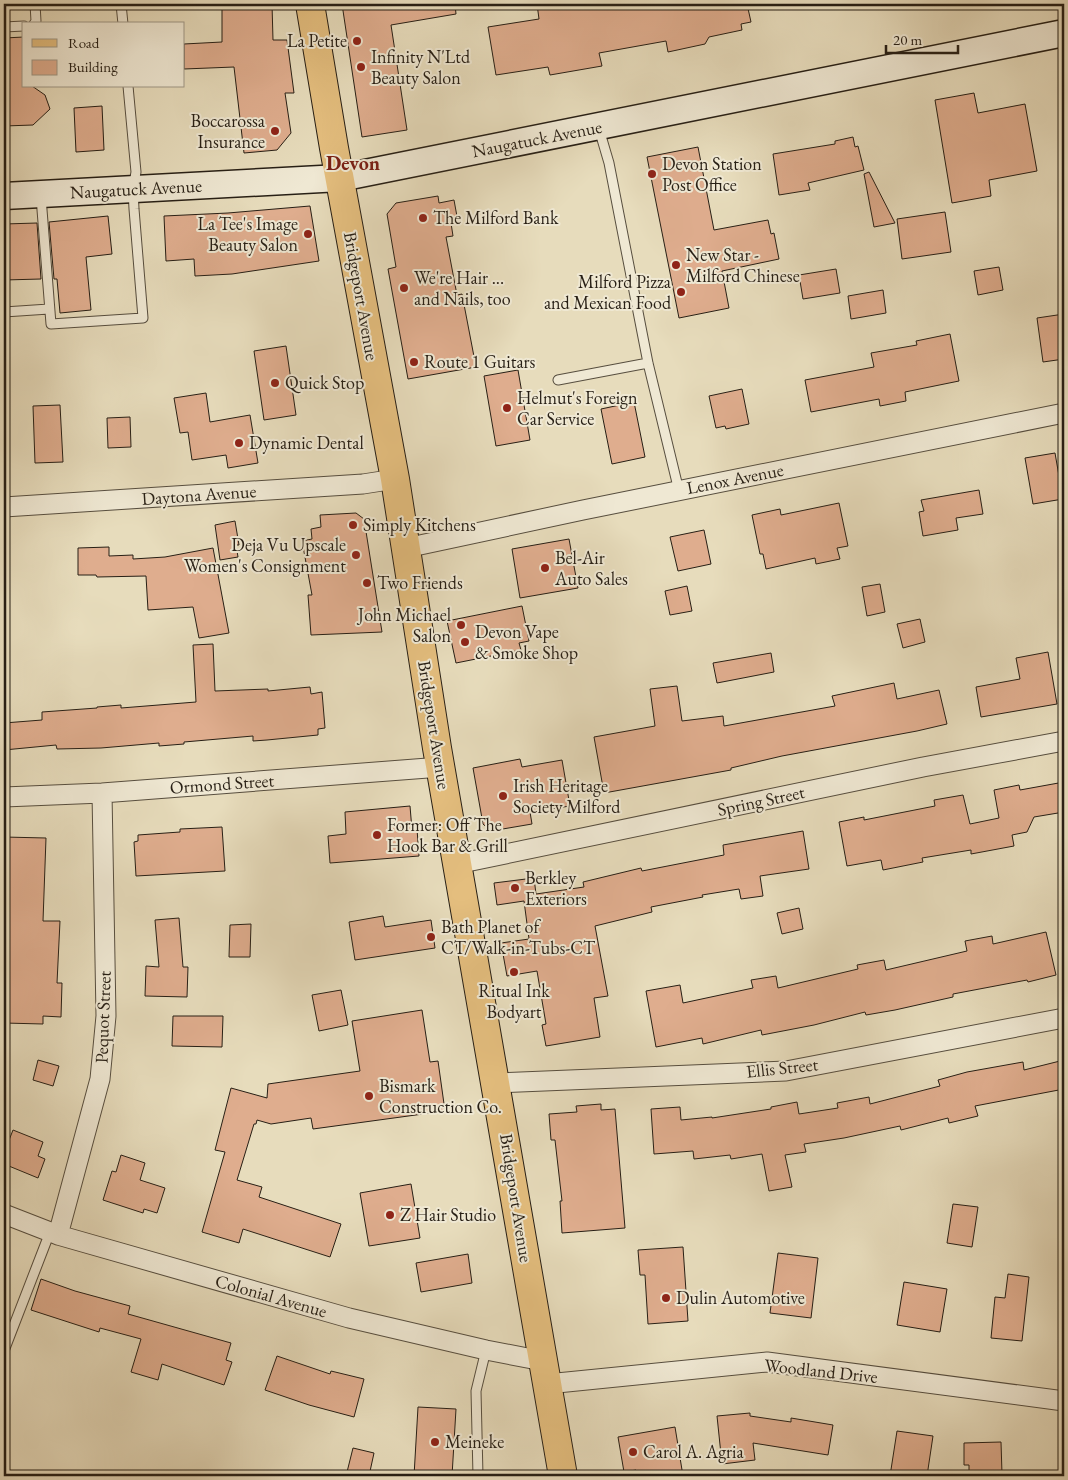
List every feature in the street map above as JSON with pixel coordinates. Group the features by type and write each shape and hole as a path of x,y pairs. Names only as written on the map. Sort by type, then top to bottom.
{"main road":[{"name":"Bridgeport Avenue","path":"310,4 395,479 457,864 563,1476"},
{"name":"Naugatuck Avenue","path":"4,196 340,178 1064,33"}],"street":[{"name":"Lenox Avenue","path":"406,548 1064,413"},
{"name":"Daytona Avenue","path":"4,507 363,484 395,479"},
{"name":"Spring Street","path":"457,864 923,767 1064,740"},
{"name":"Ormond Street","path":"4,797 102,793 441,767"},
{"name":"Pequot Street","path":"54,1233 100,1079 106,1016 102,793"},
{"name":"Ellis Street","path":"496,1083 786,1071 1064,1018"},
{"name":"Colonial Avenue","path":"4,1214 54,1233 349,1318 486,1350 545,1373"},
{"name":"Woodland Drive","path":"545,1373 767,1362 1064,1400"}],"lane":[{"path":"35,4 35,22"},
{"path":"121,4 123,22"},
{"path":"4,27 22,26"},
{"path":"41,194 51,324 143,318 133,188 136,172 128,88"},
{"path":"598,127 608,163 648,362 679,491"},
{"path":"4,312 50,309"},
{"path":"558,380 648,362"},
{"path":"4,1351 54,1233"},
{"path":"478,1476 476,1392 486,1350"}],"building":[{"path":"222,4 272,4 273,40 287,40 294,93 285,93 291,133 277,150 244,153 234,67 185,69 185,44 222,42"},
{"path":"342,4 455,4 456,14 391,25 407,130 362,137"},
{"path":"537,4 747,4 751,22 741,24 742,30 709,37 705,44 668,52 666,41 599,53 602,66 550,75 548,67 496,75 488,27 539,19"},
{"path":"22,37 22,88 35,88 45,95 50,109 33,125 4,126 4,38"},
{"path":"974,93 978,113 1025,104 1037,171 989,180 991,196 952,203 935,100"},
{"path":"102,106 104,150 76,152 74,108"},
{"path":"853,137 855,147 858,146 864,170 808,183 810,190 779,195 773,154 835,144 835,141"},
{"path":"698,147 714,230 768,220 771,234 774,233 779,259 722,271 729,308 679,318 647,157"},
{"path":"869,172 895,223 874,227 864,174"},
{"path":"438,196 439,203 454,200 458,222 451,223 453,236 446,237 457,295 462,294 476,367 408,379 388,269 396,267 387,214 396,203"},
{"path":"310,206 319,261 232,274 195,276 194,259 166,261 164,216"},
{"path":"945,212 951,252 902,259 897,219"},
{"path":"108,216 112,254 86,257 91,310 60,313 57,279 54,279 49,222"},
{"path":"37,223 41,279 4,280 4,224"},
{"path":"999,267 1003,290 978,295 974,271"},
{"path":"836,269 840,293 803,299 799,275"},
{"path":"883,290 886,313 851,319 848,296"},
{"path":"1064,314 1064,359 1043,362 1037,318"},
{"path":"950,334 959,381 905,392 906,401 880,406 879,399 811,412 805,380 874,367 871,353 917,345 916,341"},
{"name":"Quick Stop","path":"286,346 296,415 264,420 254,351"},
{"name":"Helmut's Foreign Car Service","path":"518,370 530,440 496,446 484,376"},
{"path":"742,389 749,424 726,429 725,426 716,428 709,396"},
{"path":"206,393 210,422 250,415 258,463 228,468 226,455 192,460 188,432 180,433 174,398"},
{"path":"634,402 645,457 612,464 601,409"},
{"path":"60,405 63,462 35,463 33,406"},
{"path":"130,417 131,447 108,448 107,418"},
{"path":"1055,453 1063,499 1033,504 1025,458"},
{"path":"979,490 983,514 956,518 958,530 923,536 919,512 924,511 921,500"},
{"path":"839,503 848,546 837,548 840,559 816,564 815,558 766,569 763,554 760,554 752,515 780,509 781,515"},
{"path":"356,513 364,519 382,632 311,635 308,595 312,595 302,541 312,539 311,529 321,527 320,515"},
{"path":"235,521 239,545 236,545 238,557 220,560 215,525"},
{"path":"704,530 711,564 678,571 670,537"},
{"name":"Bel-Air Auto Sales","path":"569,539 578,588 520,598 512,549"},
{"path":"109,547 109,556 133,555 133,559 165,557 213,548 229,633 199,638 193,607 148,610 146,576 97,577 96,575 78,575 78,548"},
{"path":"880,584 885,612 867,616 862,587"},
{"path":"687,586 692,611 670,615 665,591"},
{"path":"522,606 529,641 519,643 521,650 456,663 447,621"},
{"path":"920,619 925,642 903,648 897,624"},
{"path":"213,644 215,691 268,689 268,691 310,687 311,694 322,692 325,728 318,729 318,735 253,741 253,736 159,746 159,743 101,748 57,749 56,745 4,750 4,723 42,720 42,712 121,705 121,708 196,702 193,645"},
{"path":"1048,652 1057,704 981,717 976,687 1020,679 1016,658"},
{"path":"771,653 774,672 717,683 713,663"},
{"path":"894,683 897,699 939,690 947,724 782,756 731,768 731,770 604,793 594,737 655,726 650,689 677,686 682,721 723,716 724,726 835,706 832,696"},
{"name":"Irish Heritage Society Milford","path":"520,759 522,767 562,760 570,806 530,812 532,824 491,831 483,824 473,768"},
{"path":"1064,782 1064,812 1034,817 1027,832 1012,835 1014,846 971,854 971,850 922,858 923,862 883,870 881,860 847,866 839,822 864,817 864,820 935,806 934,800 963,795 970,824 999,818 994,790 1019,785 1020,790"},
{"name":"Former: Off The Hook Bar & Grill","path":"410,806 412,830 417,829 419,856 330,863 328,836 346,834 345,812"},
{"path":"222,827 225,871 136,876 134,842 138,841 138,835 180,832 180,829"},
{"path":"803,831 809,869 760,876 763,896 741,899 739,889 702,895 703,897 651,907 652,912 595,926 608,996 594,998 600,1037 546,1046 542,1025 546,1024 537,971 507,976 501,943 529,939 524,901 497,905 494,883 534,878 536,894 584,887 583,882 641,868 642,871 724,855 723,845"},
{"path":"4,837 46,838 43,921 60,921 57,983 62,983 61,1017 43,1016 43,1024 4,1023"},
{"path":"799,908 803,929 782,934 777,913"},
{"path":"383,916 385,927 431,920 435,948 355,960 349,922"},
{"path":"179,918 183,967 188,967 187,997 145,996 146,966 159,967 155,920"},
{"path":"251,924 250,957 229,957 230,925"},
{"path":"1046,932 1056,975 1028,982 1027,980 953,994 953,997 895,1010 866,1015 865,1012 814,1025 762,1035 761,1030 703,1044 702,1038 656,1047 646,991 680,985 683,1003 753,988 751,980 776,976 778,988 858,969 857,965 884,960 886,970 967,951 965,941 992,936 993,944"},
{"path":"341,990 348,1025 319,1031 312,995"},
{"path":"422,1010 430,1062 438,1061 445,1111 313,1129 311,1118 271,1124 257,1120 256,1124 254,1124 237,1180 262,1187 259,1197 341,1224 330,1257 243,1229 239,1243 202,1232 225,1152 215,1150 231,1088 267,1098 268,1084 360,1071 352,1021"},
{"path":"173,1016 223,1016 222,1047 172,1046"},
{"path":"38,1060 59,1066 53,1086 33,1080"},
{"path":"1064,1060 1064,1089 975,1106 978,1116 949,1123 948,1118 901,1130 900,1126 804,1144 806,1152 785,1155 792,1187 769,1191 762,1154 731,1159 730,1155 694,1159 693,1151 654,1154 651,1109 680,1107 681,1120 712,1118 771,1109 771,1107 797,1102 799,1114 838,1108 837,1103 869,1097 870,1104 940,1086 938,1080 967,1072 1023,1062 1024,1070"},
{"path":"601,1104 601,1110 615,1109 625,1228 562,1233 560,1201 562,1201 555,1140 551,1140 549,1114 577,1112 576,1106"},
{"path":"13,1130 43,1142 38,1156 45,1159 38,1178 4,1164 4,1153"},
{"path":"121,1155 145,1163 140,1180 165,1188 157,1213 144,1209 143,1213 103,1200 112,1171 116,1172"},
{"name":"Z Hair Studio","path":"411,1184 420,1238 369,1246 360,1193"},
{"path":"953,1204 978,1207 972,1247 947,1243"},
{"name":"Dulin Automotive","path":"683,1247 688,1321 648,1324 645,1275 640,1275 638,1250"},
{"path":"778,1253 818,1258 811,1318 770,1313"},
{"path":"468,1254 472,1283 421,1292 416,1263"},
{"path":"1008,1274 1029,1277 1022,1341 991,1338 995,1297 1005,1298"},
{"path":"41,1279 75,1291 130,1306 128,1314 231,1343 226,1360 232,1362 224,1385 162,1364 158,1380 131,1372 141,1339 100,1328 99,1332 31,1310"},
{"path":"904,1282 947,1289 940,1332 897,1325"},
{"path":"277,1356 330,1374 331,1371 364,1379 354,1417 309,1405 265,1390"},
{"name":"Meineke","path":"418,1407 456,1409 452,1476 414,1476"},
{"path":"750,1413 750,1416 791,1422 791,1418 833,1425 828,1455 753,1443 755,1460 722,1464 717,1416"},
{"path":"675,1427 683,1476 637,1476 636,1470 624,1472 618,1437"},
{"path":"897,1431 933,1436 927,1476 890,1476"},
{"path":"1001,1442 1002,1474 969,1474 969,1465 964,1465 964,1443"},
{"path":"353,1448 374,1453 369,1476 347,1472"}],"place":[{"name":"La Petite","path":"357,41"},
{"name":"Infinity N'Ltd Beauty Salon","path":"361,67"},
{"name":"Boccarossa Insurance","path":"275,131"},
{"name":"Devon Station Post Office","path":"652,174"},
{"name":"The Milford Bank","path":"423,218"},
{"name":"La Tee's Image Beauty Salon","path":"308,234"},
{"name":"New Star - Milford Chinese","path":"676,265"},
{"name":"We're Hair ... and Nails, too","path":"404,288"},
{"name":"Milford Pizza and Mexican Food","path":"681,292"},
{"name":"Route 1 Guitars","path":"414,362"},
{"name":"Quick Stop","path":"275,383"},
{"name":"Helmut's Foreign Car Service","path":"507,408"},
{"name":"Dynamic Dental","path":"239,443"},
{"name":"Simply Kitchens","path":"353,525"},
{"name":"Deja Vu Upscale Women's Consignment","path":"356,555"},
{"name":"Bel-Air Auto Sales","path":"545,568"},
{"name":"Two Friends","path":"367,583"},
{"name":"John Michael Salon","path":"461,625"},
{"name":"Devon Vape & Smoke Shop","path":"465,642"},
{"name":"Irish Heritage Society Milford","path":"503,796"},
{"name":"Former: Off The Hook Bar & Grill","path":"377,835"},
{"name":"Berkley Exteriors","path":"515,888"},
{"name":"Bath Planet of CT/Walk-in-Tubs-CT","path":"431,937"},
{"name":"Ritual Ink Bodyart","path":"514,972"},
{"name":"Bismark Construction Co.","path":"369,1096"},
{"name":"Z Hair Studio","path":"390,1215"},
{"name":"Dulin Automotive","path":"666,1298"},
{"name":"Meineke","path":"435,1442"},
{"name":"Carol A. Agria","path":"633,1452"}],"district":[{"name":"Devon","path":"353,163"}]}
